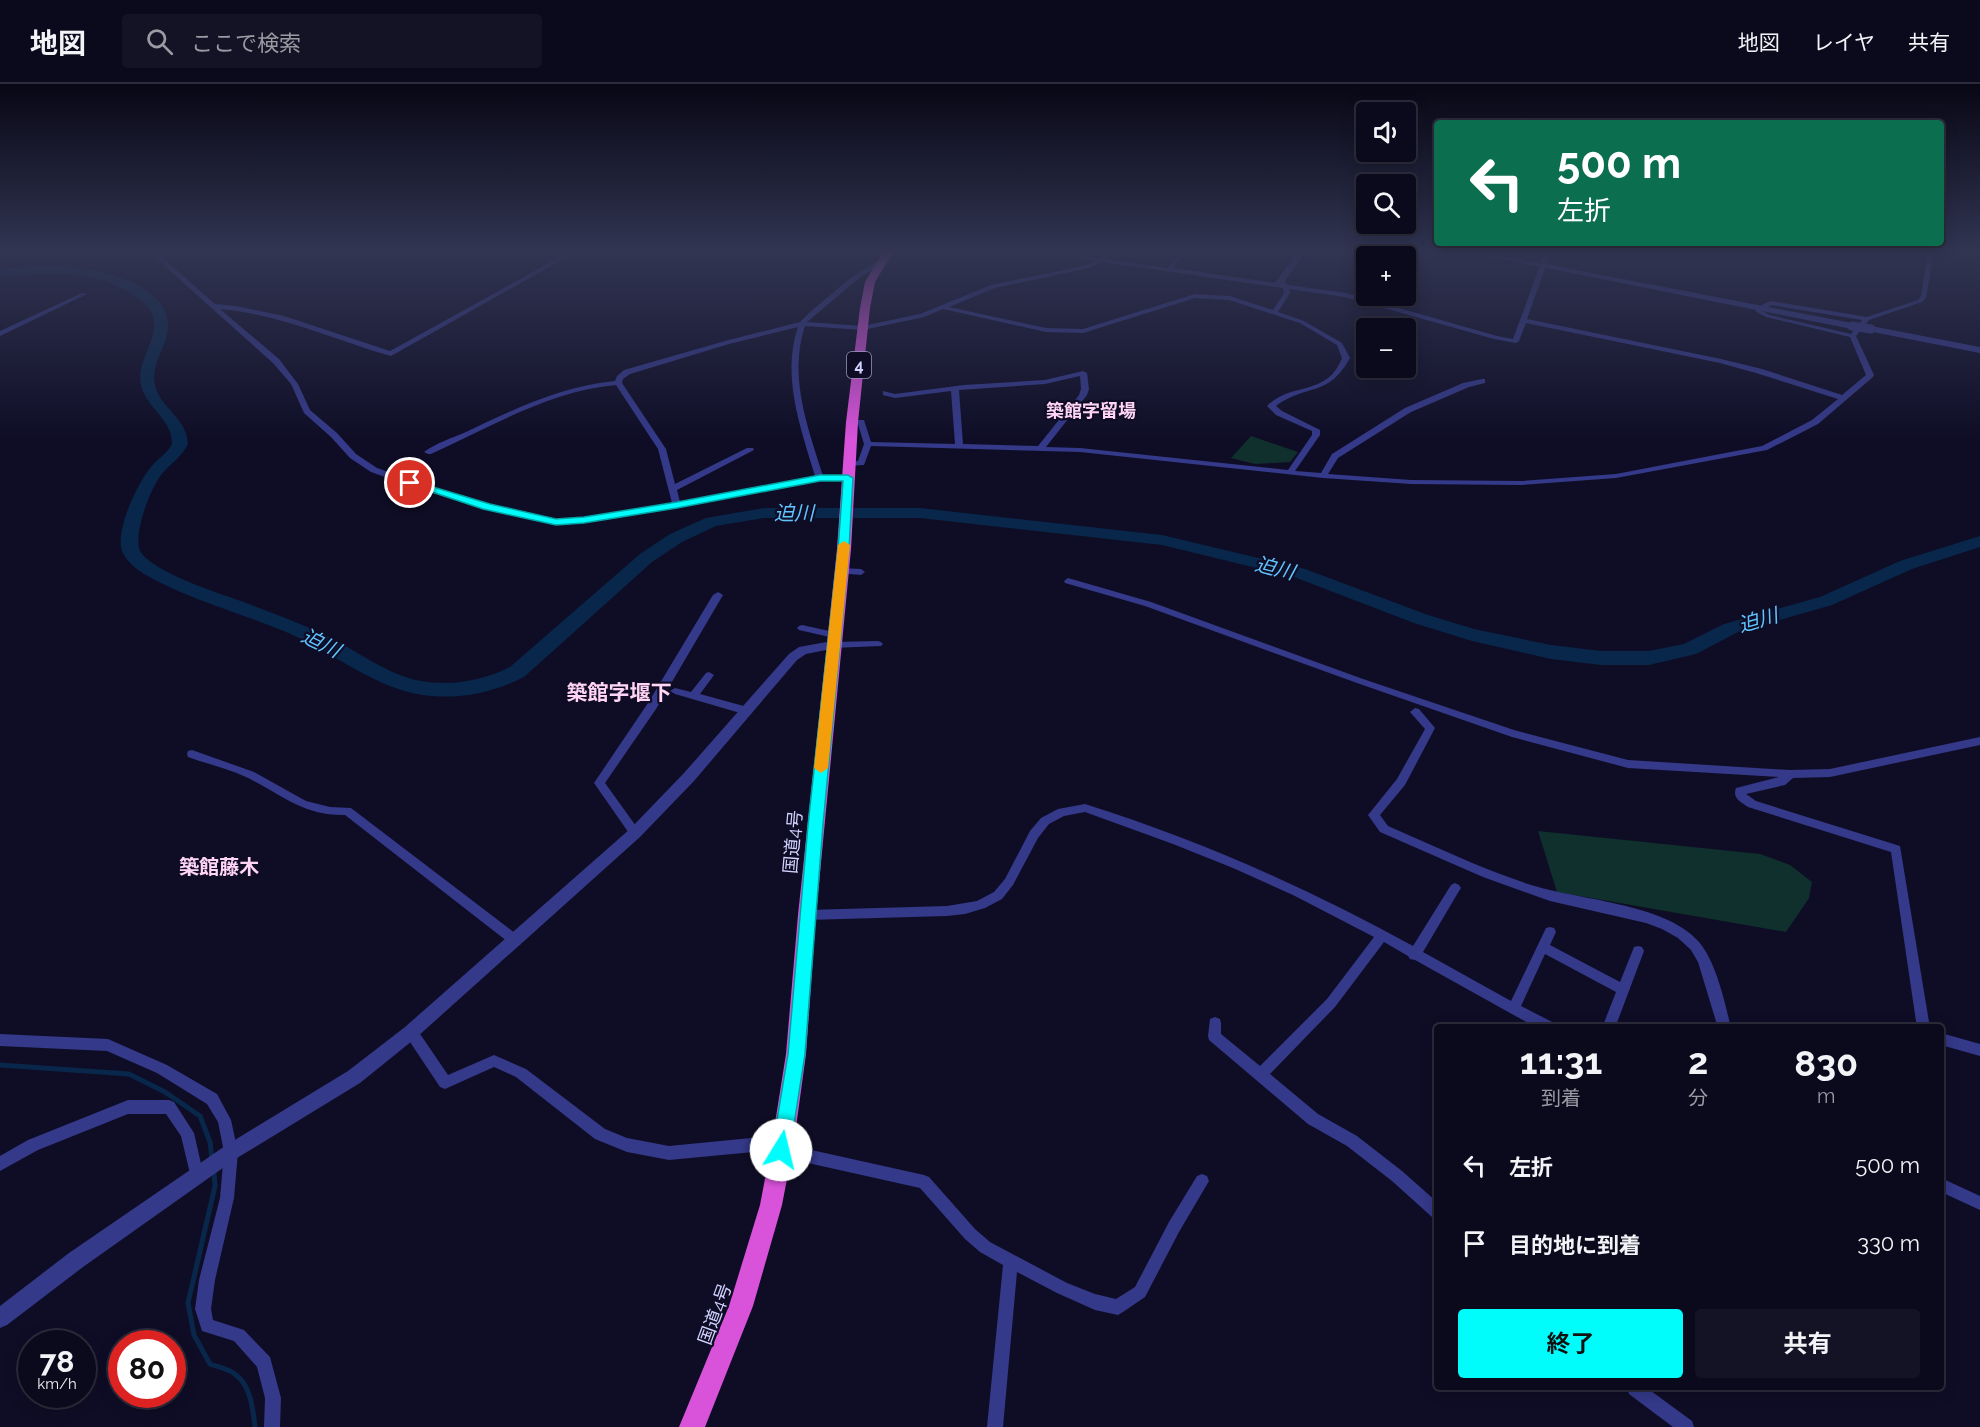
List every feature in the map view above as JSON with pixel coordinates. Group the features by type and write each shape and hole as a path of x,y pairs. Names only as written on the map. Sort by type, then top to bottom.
{"highway":[{"name":"国道4号","path":"692,1427 745,1296 771,1205 782,1146 796,1054 833,640 844,549 852,422 865,315"}],"street":[{"path":"0,334 41,315"},
{"path":"224,315 276,361 294,384 308,411 353,456 374,470 487,506 556,522 584,520 677,505 820,478 848,481"},
{"path":"270,315 391,354 461,315"},
{"path":"813,315 802,324 796,351 795,378 800,414 820,478"},
{"path":"618,383 627,372 727,342 802,324 863,328 926,315"},
{"path":"975,315 1026,326 1063,331 1083,331 1135,315"},
{"path":"1279,315 1302,322 1340,344 1346,358 1340,374 1323,386 1298,390 1280,398 1271,406 1279,413 1316,430 1316,435 1290,472"},
{"path":"1419,315 1496,338 1516,341 1527,315"},
{"path":"1787,315 1852,331 1871,329 1980,350"},
{"path":"1841,315 1867,319"},
{"path":"1852,331 1867,319 1880,315"},
{"path":"1525,321 1721,361 1843,398"},
{"path":"868,444 1080,450 1323,476 1411,482 1510,483 1616,476 1764,448 1815,422 1870,375 1852,331"},
{"path":"886,393 895,396 1021,382 1045,382 1083,373 1085,389 1083,395 1041,448"},
{"path":"1323,476 1335,456 1407,410 1458,388 1482,381"},
{"path":"428,452 573,390 601,383 618,383"},
{"path":"618,383 662,449 677,505"},
{"path":"955,390 958,406 956,419 959,447"},
{"path":"849,464 861,463 868,444 861,422 852,422"},
{"path":"672,489 750,450"},
{"path":"841,571 861,572"},
{"path":"1068,580 1148,604 1455,714 1572,750 1628,764 1790,774 1830,773 1980,741"},
{"path":"635,833 599,783 652,706 718,595"},
{"path":"802,628 833,640 878,644"},
{"path":"0,1318 76,1260 226,1156 354,1077 411,1032 635,833 798,653 833,640"},
{"path":"693,696 709,675"},
{"path":"675,691 747,711"},
{"path":"1415,712 1430,728 1401,782 1374,815 1384,829 1550,897 1646,918 1678,931 1696,946 1717,997 1724,1024"},
{"path":"192,754 238,768 313,809 329,813 347,811 516,941"},
{"path":"1790,774 1781,782 1740,791 1741,797 1752,804 1896,849 1923,1024"},
{"path":"807,915 958,910 983,905 998,894 1011,879 1044,820 1063,810 1085,808 1227,862 1326,905 1543,1024"},
{"path":"1414,955 1455,888"},
{"path":"1513,1009 1550,932"},
{"path":"1261,1074 1331,1003 1382,935"},
{"path":"1543,947 1621,990"},
{"path":"1609,1024 1638,951"},
{"path":"1215,1023 1214,1036 1312,1119 1352,1141 1397,1176 1434,1209"},
{"path":"411,1032 445,1083 494,1061 521,1073 600,1134 627,1145 669,1153 782,1146 924,1182 970,1234 985,1246 1062,1288 1095,1302 1118,1307 1140,1292 1174,1227 1202,1181"},
{"path":"1944,1039 1980,1050"},
{"path":"0,1040 108,1045 162,1068 212,1099 224,1120 227,1198 207,1280 203,1309 207,1326 239,1335 264,1363 273,1398 272,1427"},
{"path":"0,1164 33,1145 128,1107 169,1107 186,1133 200,1175"},
{"path":"1944,1186 1980,1203"},
{"path":"995,1427 1011,1260"},
{"path":"1638,1390 1686,1427"}],"green space":[{"path":"1251,436 1298,452 1290,462 1255,464 1231,458"},
{"path":"1538,831 1760,854 1790,865 1812,882 1809,898 1786,932 1557,892"}],"waterway":[{"name":"迫川","path":"159,315 161,329 148,369 148,386 177,428 180,444 152,477 142,496 130,539 130,547 136,559 149,569 176,582 302,632 381,674 421,688 446,690 470,688 495,682 517,672 646,558 676,538 712,522 764,513 920,513 1162,540 1299,573 1421,619 1472,635 1551,652 1601,658 1649,658 1689,649 1731,628 1826,601 1906,565 1980,541"},
{"path":"0,1065 129,1074 165,1092 200,1116 210,1142 212,1159"},
{"path":"214,1172 215,1186 188,1303 194,1335 210,1364 233,1373 245,1385 255,1427"}],"slow traffic":[{"path":"821,768 844,545"}],"district":[{"name":"築館字留場","path":"1091,411"},
{"name":"築館字堰下","path":"619,693"},
{"name":"築館藤木","path":"219,867"}],"route":[{"path":"410,483 487,506 556,522 584,520 677,505 820,478 848,478 844,549 832,645 796,1054 781,1150"}]}
